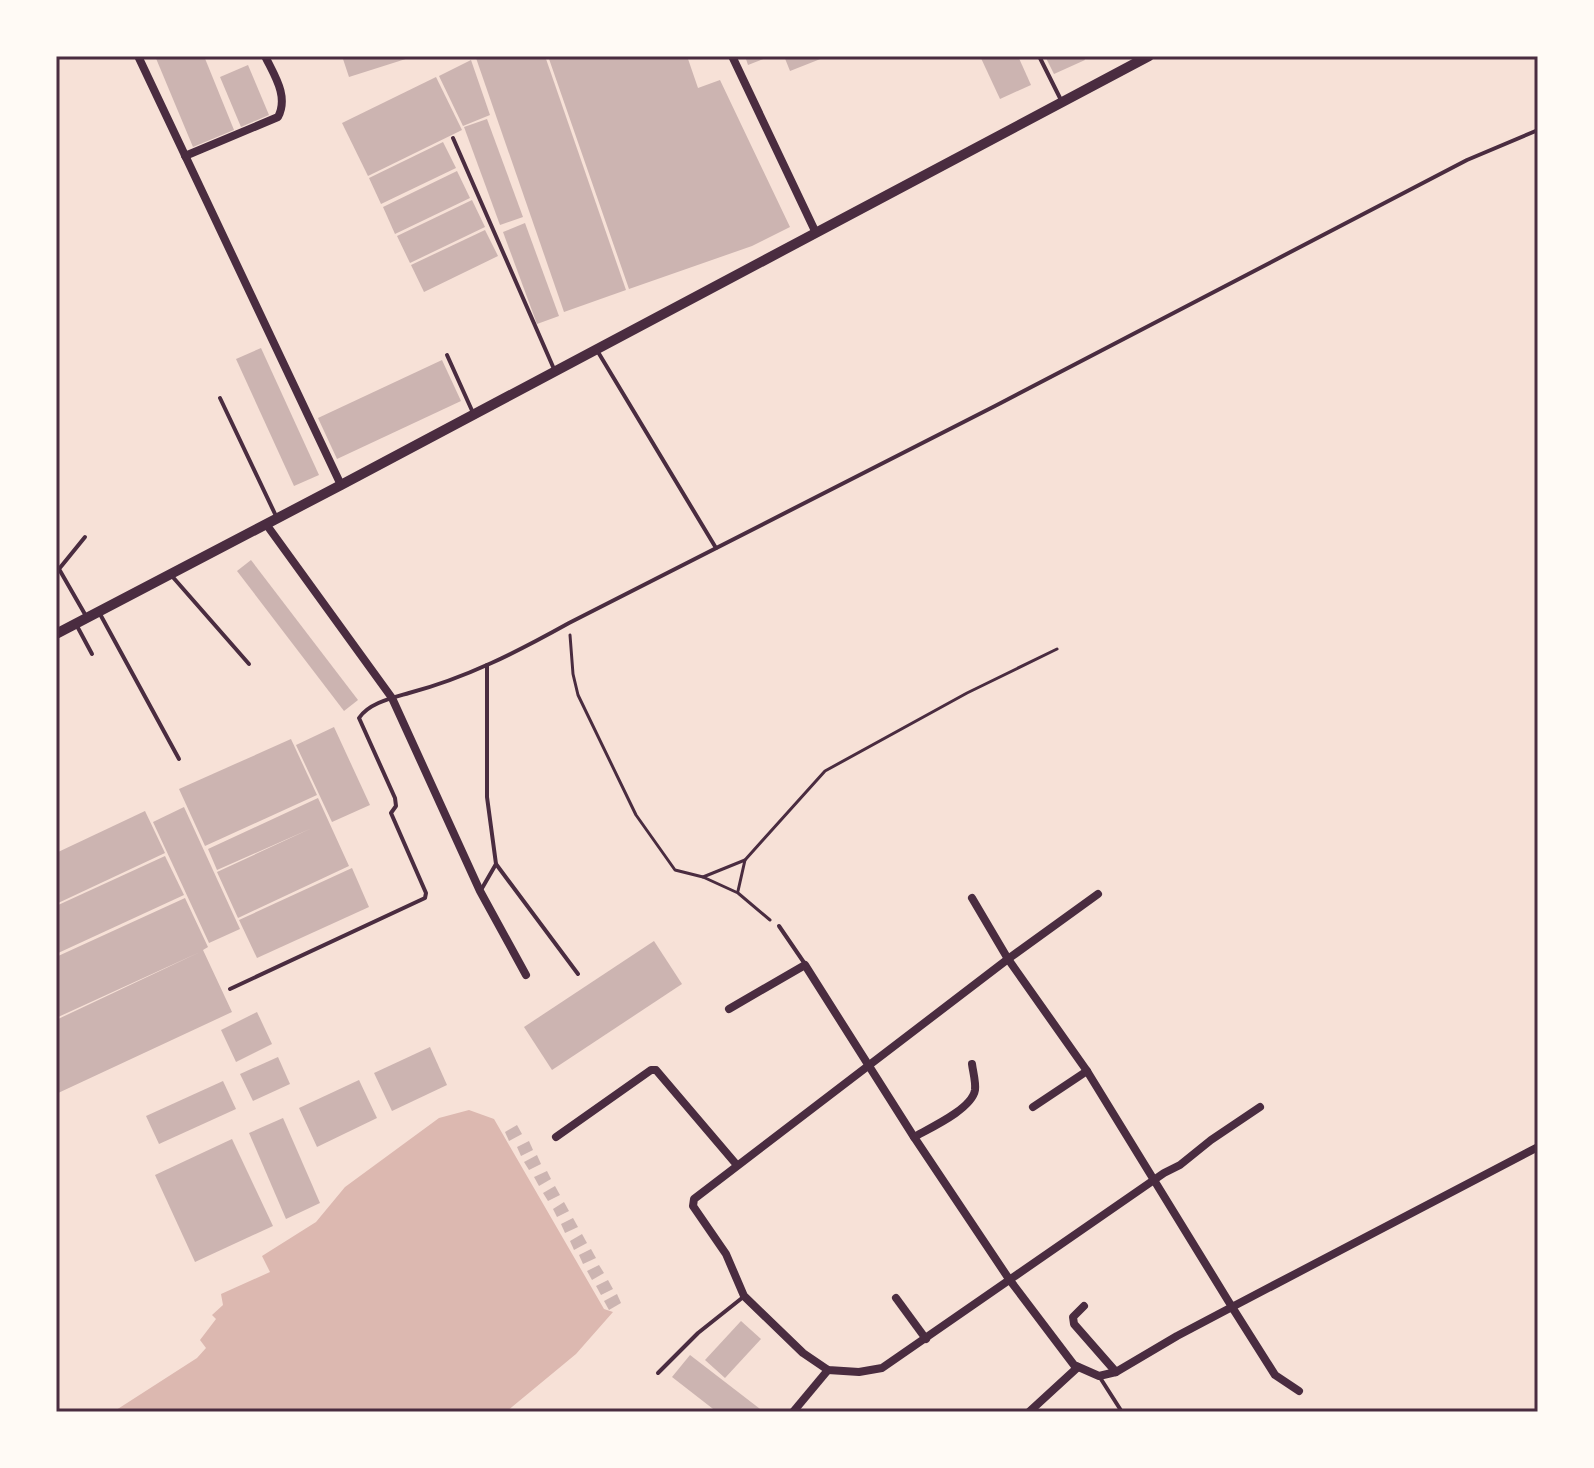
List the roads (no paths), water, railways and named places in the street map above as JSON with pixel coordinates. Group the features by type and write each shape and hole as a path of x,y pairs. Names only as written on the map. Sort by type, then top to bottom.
{"street":[{"path":"138,56 341,485"},
{"path":"185,156 278,117 283,107 281,91 265,56"},
{"path":"732,56 816,233"},
{"path":"56,634 1149,56"},
{"path":"266,524 392,698 480,891 526,975"},
{"path":"1098,894 736,1164 694,1199 693,1206 726,1254 744,1296 803,1353 828,1370 859,1372 882,1368 1260,1107"},
{"path":"972,898 1008,959 1087,1071 1275,1375 1299,1391"},
{"path":"729,1009 805,965 914,1137 1034,1316 1074,1365 1099,1376 1116,1372 1177,1336 1538,1147"},
{"path":"914,1137 972,1099 975,1088 972,1064"},
{"path":"556,1137 651,1070 656,1070 736,1164"},
{"path":"1033,1107 1087,1071"},
{"path":"896,1298 926,1339"},
{"path":"1084,1306 1073,1317 1074,1324 1116,1372"},
{"path":"1029,1412 1078,1367"},
{"path":"793,1412 828,1370"}],"lane":[{"path":"1039,56 1062,102"},
{"path":"230,989 425,898 426,893 391,813 396,806 395,798 359,718 369,709 502,660 982,414 1467,160 1538,130"},
{"path":"453,138 555,372"},
{"path":"596,350 716,548"},
{"path":"447,355 474,415"},
{"path":"220,398 277,518"},
{"path":"85,537 59,569 93,615 179,759"},
{"path":"170,574 249,664"},
{"path":"76,624 92,654"},
{"path":"487,665 487,797 496,864 578,974"},
{"path":"480,891 496,864"},
{"path":"779,926 805,965"},
{"path":"658,1373 698,1333 744,1296"},
{"path":"1099,1376 1122,1412"}]}
